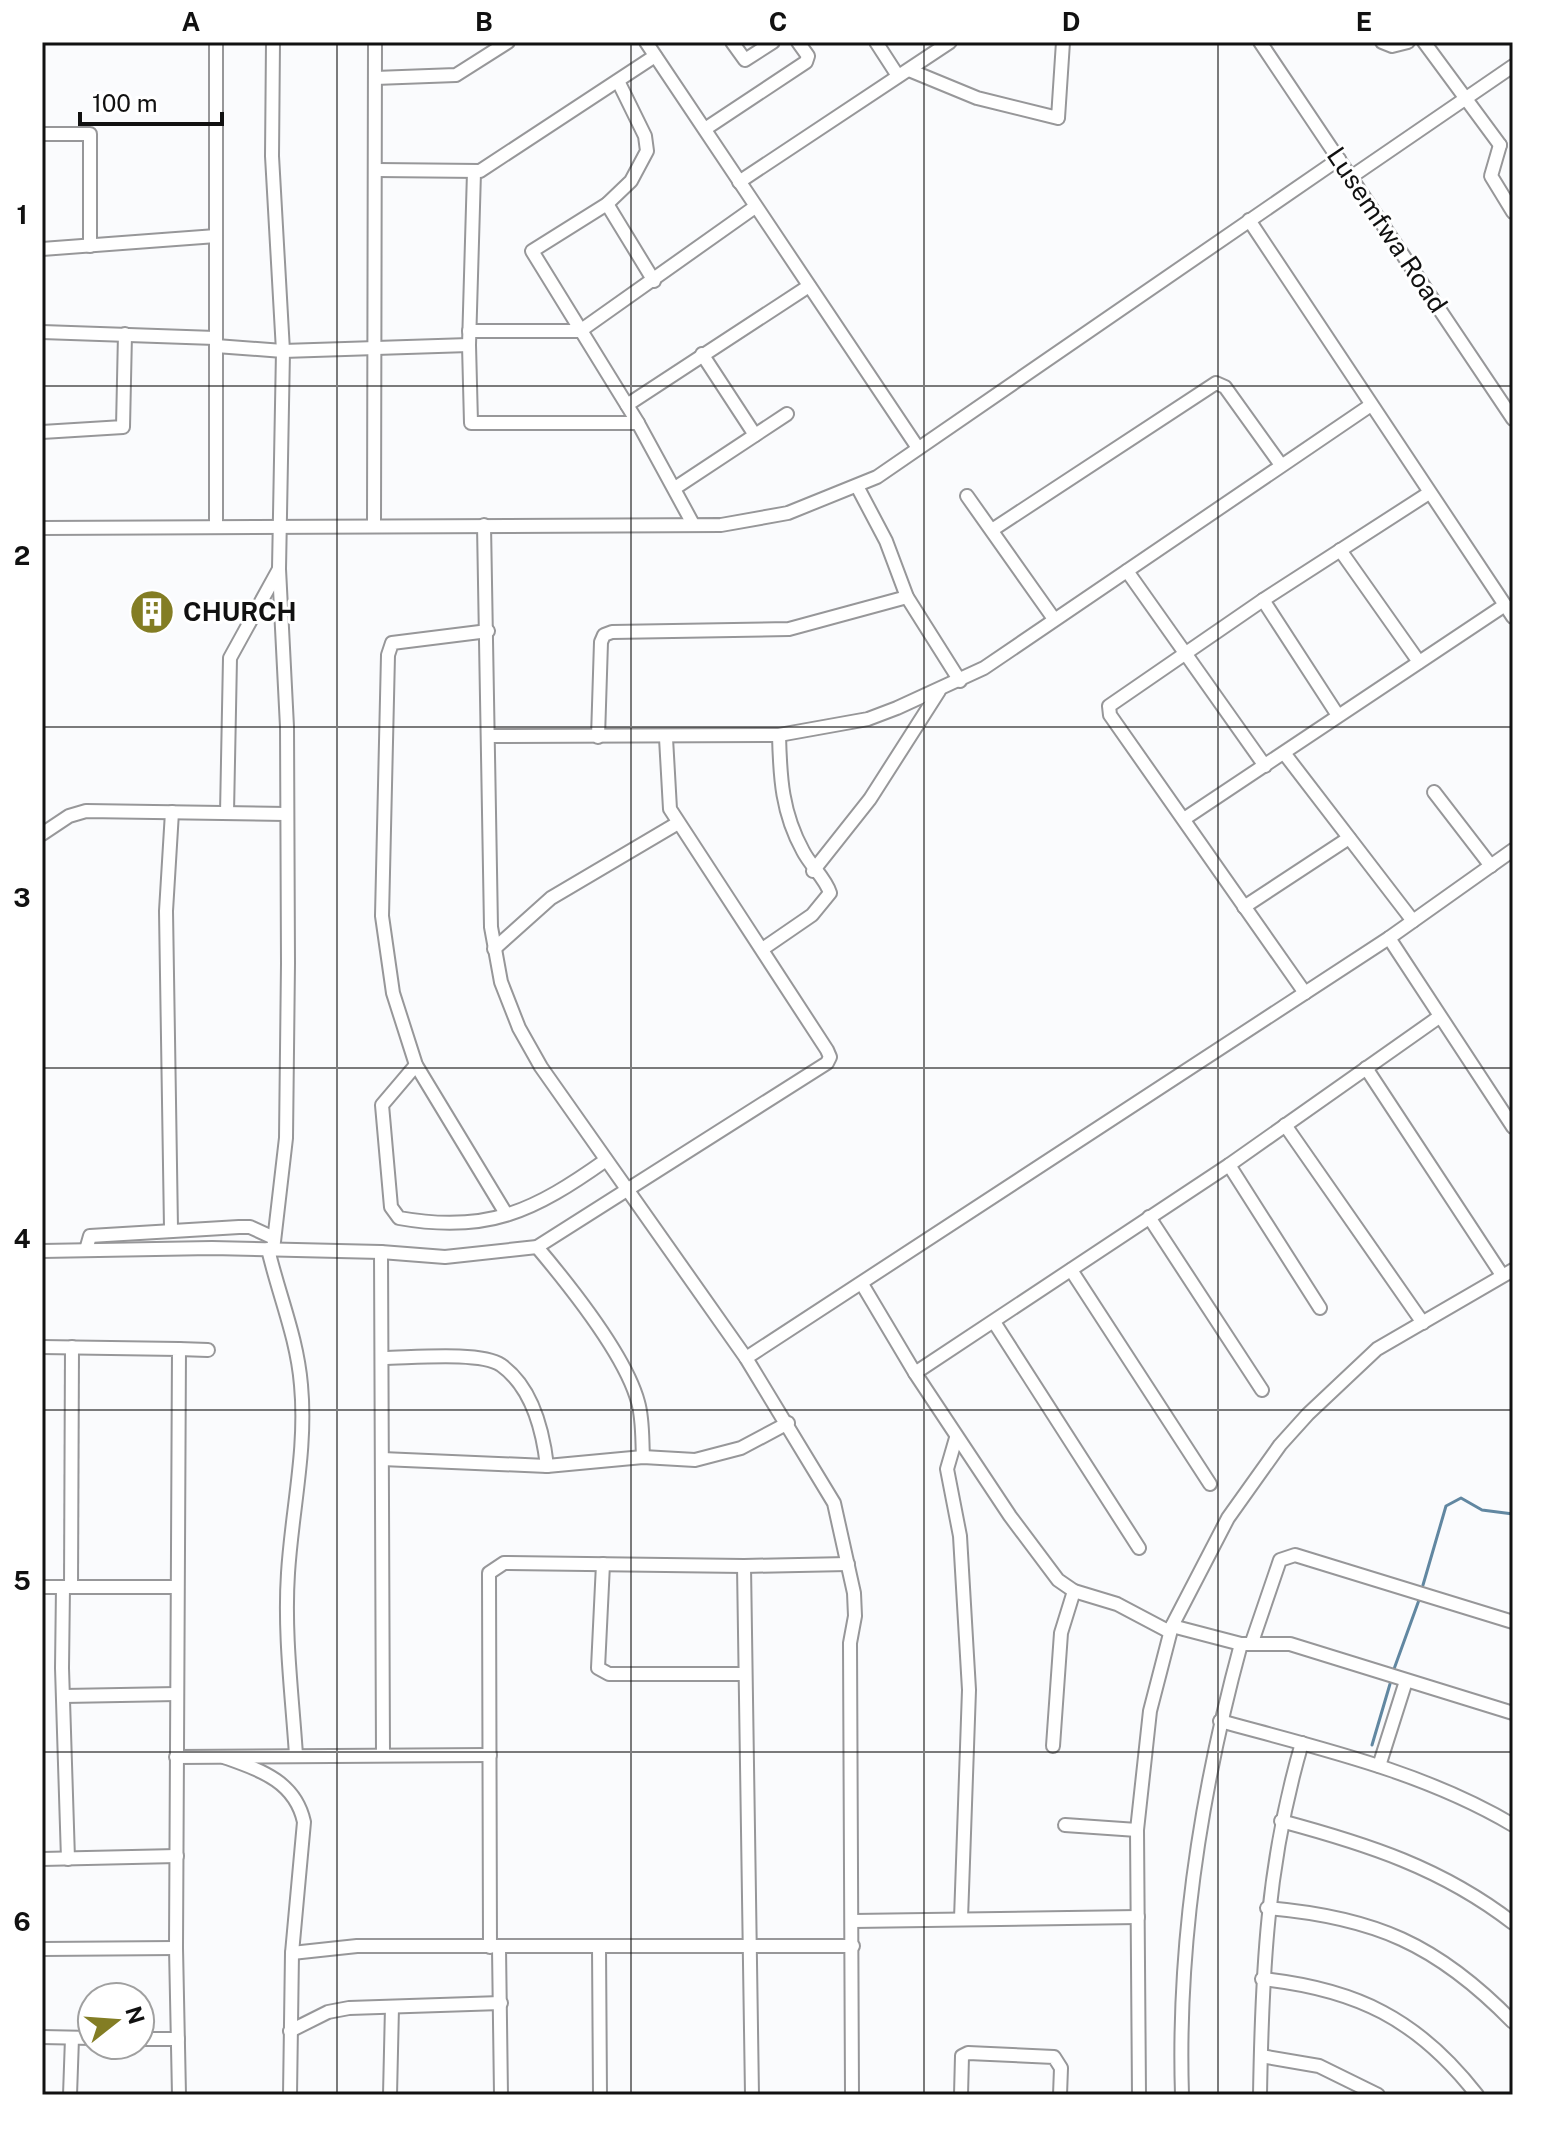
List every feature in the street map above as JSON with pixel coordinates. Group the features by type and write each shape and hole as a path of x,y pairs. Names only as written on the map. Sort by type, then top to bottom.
{"street":[{"path":"216,42 216,527"},
{"path":"273,42 272,156 283,351 279,569 287,727 287,1105 272,1246 296,1342 302,1388 301,1471 287,1594 287,1678 296,1755"},
{"path":"374,526 375,42"},
{"path":"375,78 456,75 508,42"},
{"path":"646,42 918,448"},
{"path":"732,42 746,60 773,42"},
{"path":"705,129 806,62 808,56 798,42"},
{"path":"876,42 903,73 977,98 1058,118 1063,42"},
{"path":"739,182 950,42"},
{"name":"Lusemfwa Road","path":"1260,42 1513,419"},
{"path":"1382,42 1392,46 1408,42"},
{"path":"1424,42 1463,98 1506,145 1491,176 1513,212"},
{"path":"377,170 474,172 494,164 655,56"},
{"path":"1351,177 1513,66"},
{"path":"618,81 648,144 631,181 607,204 532,251 638,423 693,524"},
{"path":"42,134 90,134 90,246"},
{"path":"42,528 721,525 788,513 858,488 1339,159"},
{"path":"474,172 469,338 471,423 638,423"},
{"path":"607,204 654,281"},
{"path":"42,332 125,334 283,351 580,331 755,207"},
{"path":"1249,220 1513,617"},
{"path":"42,249 216,236"},
{"path":"627,405 809,286"},
{"path":"42,432 123,427 125,334"},
{"path":"702,354 755,435"},
{"path":"992,530 1216,383 1225,387 1281,465"},
{"path":"490,736 666,738 779,735 868,719 960,681 1371,405"},
{"path":"675,488 787,414"},
{"path":"858,488 886,541 907,597 960,681"},
{"path":"1305,993 1110,715 1109,706 1263,600 1429,493"},
{"path":"967,496 1054,619"},
{"path":"484,525 490,736 490,899 494,949 501,982 519,1028 541,1067 746,1358 834,1503 848,1564 855,1616 850,1643 852,2095"},
{"path":"1340,550 1419,662"},
{"path":"227,813 230,658 279,569"},
{"path":"1127,571 1265,766"},
{"path":"598,737 601,642 604,635 612,632 789,629 907,597"},
{"path":"1263,600 1337,714"},
{"path":"1184,819 1337,714 1505,605"},
{"path":"488,631 392,643 388,655 382,916 393,993 416,1065 505,1212"},
{"path":"813,871 870,799 939,691"},
{"path":"764,948 812,915 828,898 829,887 813,871 783,804 779,735"},
{"path":"42,1251 272,1246 473,1256 537,1247 827,1063 830,1057 827,1050 764,948 678,823 668,802 666,738"},
{"path":"1284,753 1413,921"},
{"path":"1434,792 1491,866"},
{"path":"171,1228 166,911 172,812"},
{"path":"42,834 76,813 286,814"},
{"path":"494,949 551,898 678,823"},
{"path":"1244,907 1349,838"},
{"path":"746,1358 1389,938 1513,850"},
{"path":"1389,938 1513,1127"},
{"path":"915,1373 1229,1165 1439,1017"},
{"path":"416,1065 382,1105 393,1214 431,1224 474,1224 505,1212 539,1205 606,1160"},
{"path":"1139,2095 1137,1830 1150,1711 1171,1629 1228,1518 1280,1445 1377,1349 1508,1272 1366,1068"},
{"path":"1285,1125 1423,1323"},
{"path":"1229,1165 1320,1308"},
{"path":"1149,1217 1262,1390"},
{"path":"86,1250 90,1236 171,1228 250,1227 272,1246"},
{"path":"537,1247 593,1318 632,1387 641,1418 643,1457"},
{"path":"381,1252 383,1754"},
{"path":"1071,1270 1210,1484"},
{"path":"862,1284 956,1438 1047,1566 1074,1591 1117,1604 1171,1629 1247,1643 1290,1644 1513,1713"},
{"path":"994,1322 1139,1548"},
{"path":"42,1347 208,1350"},
{"path":"68,1859 64,1696 72,1347"},
{"path":"179,1349 176,1757 179,2095"},
{"path":"383,1358 482,1359 501,1365 539,1421 547,1466"},
{"path":"382,1459 547,1466 643,1457 695,1460 719,1456 788,1423"},
{"path":"956,1438 947,1469 960,1536 969,1690 961,1919"},
{"path":"1182,2095 1182,2006 1192,1875 1220,1721 1280,1560 1287,1555 1295,1555 1513,1622"},
{"path":"501,2095 501,2003 494,1947 489,1573 504,1563 848,1564"},
{"path":"603,1564 598,1668 609,1674 745,1674"},
{"path":"744,1566 752,2095"},
{"path":"42,1587 177,1587"},
{"path":"1053,1746 1061,1633 1074,1591"},
{"path":"1379,1766 1406,1681"},
{"path":"64,1696 177,1694"},
{"path":"1220,1721 1379,1766 1482,1806 1513,1825"},
{"path":"1260,2095 1267,1908 1281,1821 1302,1743"},
{"path":"176,1757 490,1755"},
{"path":"224,1757 258,1769 280,1782 300,1804 302,1848 292,1953 290,2095"},
{"path":"1281,1821 1412,1862 1455,1882 1513,1923"},
{"path":"1065,1825 1137,1830"},
{"path":"42,1859 177,1856"},
{"path":"1267,1908 1343,1917 1394,1935 1459,1972 1513,2022"},
{"path":"853,1921 1138,1917"},
{"path":"599,1946 600,2095"},
{"path":"292,1953 336,1947 853,1946"},
{"path":"42,1949 176,1948"},
{"path":"1262,1979 1339,1993 1389,2014 1433,2046 1469,2093"},
{"path":"290,2031 328,2012 501,2003"},
{"path":"390,2095 392,2007"},
{"path":"42,2037 76,2038"},
{"path":"70,2095 72,2038"},
{"path":"156,2039 178,2039"},
{"path":"961,2095 960,2062 968,2053 1054,2057 1061,2068 1060,2095"},
{"path":"1261,2056 1319,2066 1378,2095"}],"waterway":[{"path":"1423,1585 1446,1506 1461,1498 1482,1510 1513,1514"},
{"path":"1394,1669 1419,1600"},
{"path":"1372,1745 1390,1684"}],"place":[{"name":"CHURCH","path":"152,612"}]}
